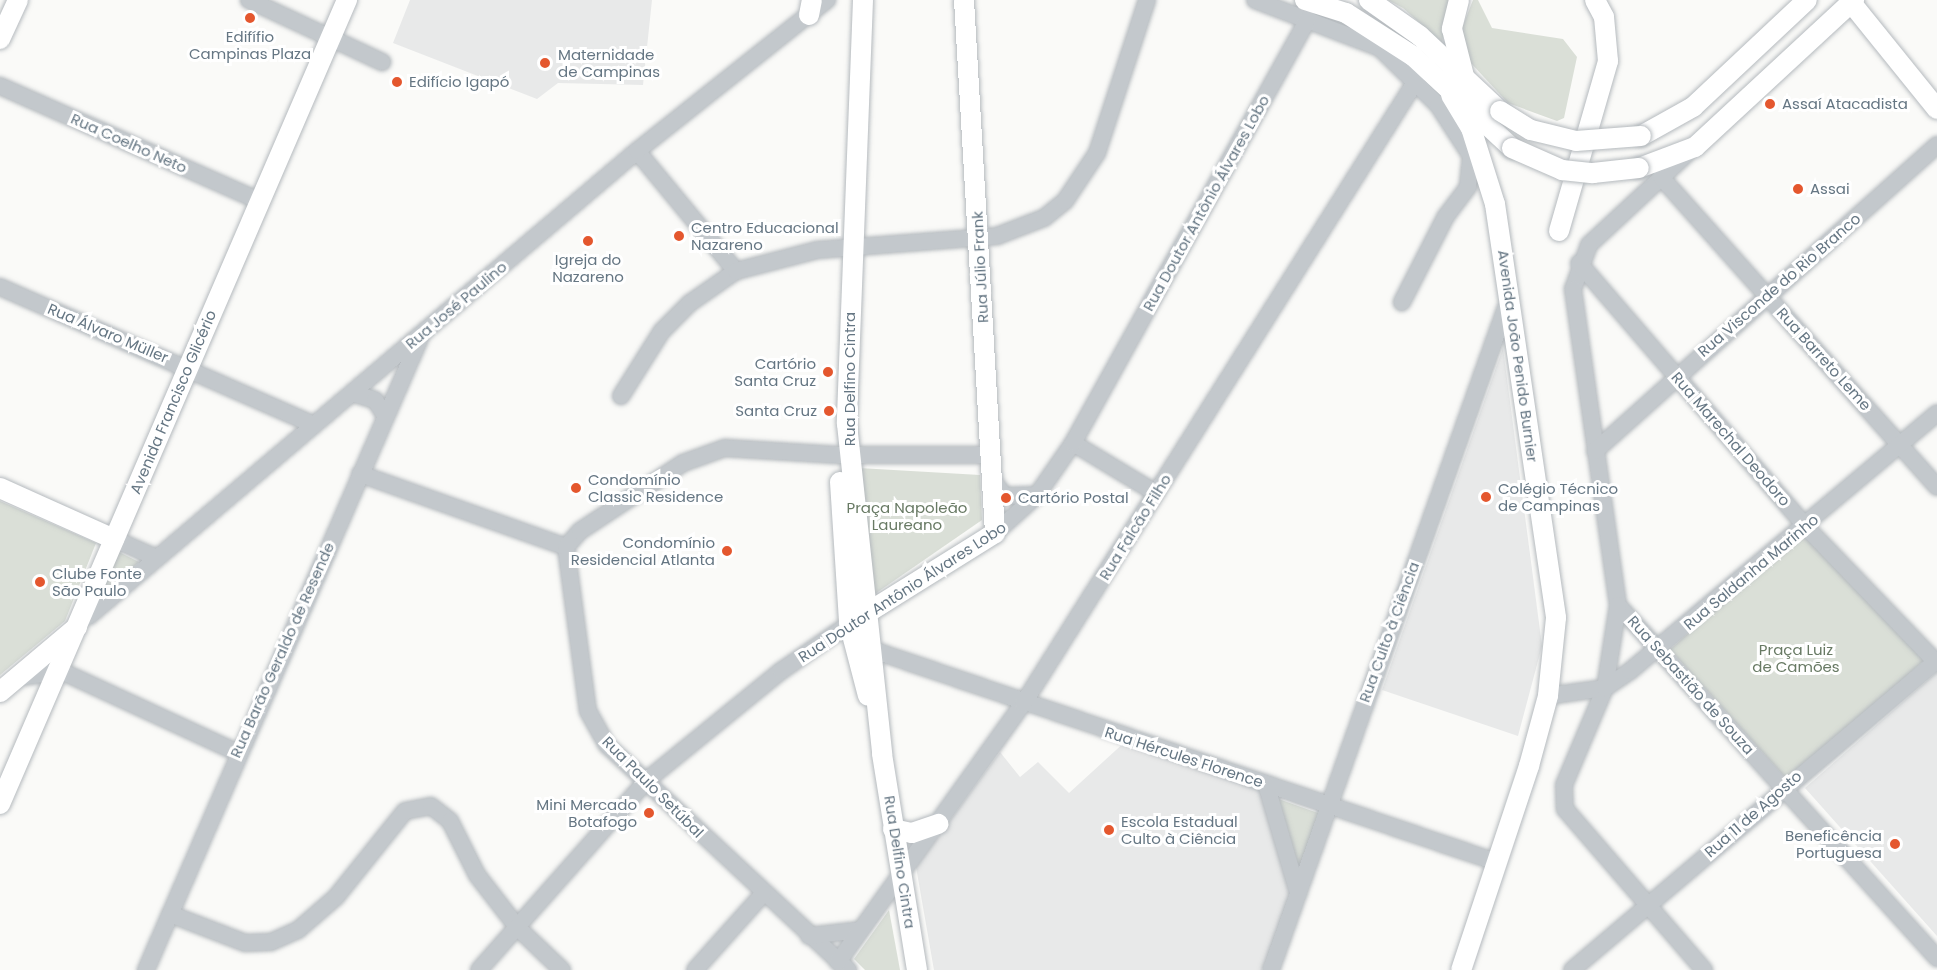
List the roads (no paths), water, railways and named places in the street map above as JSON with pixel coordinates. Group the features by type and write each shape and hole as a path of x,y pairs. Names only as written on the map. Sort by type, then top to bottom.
{"main road":[{"path":"0,39 18,0"},
{"name":"Avenida Francisco Glicério","path":"0,804 84,621 114,539 329,37 347,0"},
{"name":"Rua Delfino Cintra","path":"863,0 844,455 873,650 882,754 917,970"},
{"name":"Rua Júlio Frank","path":"964,0 995,533"},
{"path":"1369,0 1464,77 1500,111 1531,130 1576,141 1641,136 1693,107 1807,0"},
{"path":"1459,0 1452,29 1464,77"},
{"path":"1559,231 1608,61 1604,17 1595,0"},
{"path":"1306,9 1342,7 1413,56 1451,95 1512,148 1562,170 1593,173 1639,168 1695,147 1851,1 1937,109"},
{"name":"Avenida João Penido Burnier","path":"1451,95 1485,163 1510,296 1556,618 1548,696 1529,766 1496,862"},
{"path":"844,455 849,623 882,754"},
{"path":"0,488 114,539"},
{"name":"Rua Doutor Antônio Álvares Lobo","path":"867,613 995,533"},
{"name":"Rua José Paulino","path":"0,692 84,621"},
{"path":"893,829 912,832 938,824"},
{"path":"1461,970 1496,862"}],"street":[{"path":"249,0 382,62"},
{"name":"Rua José Paulino","path":"84,621 637,151 810,8 828,0"},
{"path":"621,396 662,331 690,303 736,271 789,255 1017,232 1044,218 1082,180 1096,153 1147,0"},
{"path":"1255,0 1306,9 1380,48 1416,81 1461,137 1472,156 1473,177 1402,302"},
{"name":"Rua Doutor Antônio Álvares Lobo","path":"995,533 1037,495 1073,443 1306,9"},
{"name":"Rua Falcão Filho","path":"843,966 859,930 903,877 1023,704 1416,81"},
{"name":"Rua Coelho Neto","path":"0,86 259,201"},
{"name":"Rua Visconde do Rio Branco","path":"1595,451 1676,376 1937,145"},
{"name":"Rua Sebastião de Souza","path":"1695,147 1589,245 1579,263 1572,308 1618,605 1937,958"},
{"path":"637,151 736,271"},
{"name":"Rua Barreto Leme","path":"1661,177 1937,487"},
{"name":"Rua Marechal Deodoro","path":"1579,263 1806,527 1937,662"},
{"name":"Rua Álvaro Müller","path":"0,287 314,425"},
{"name":"Rua Culto à Ciência","path":"1272,970 1327,805 1510,296"},
{"name":"Rua Barão Geraldo de Resende","path":"146,970 236,752 423,333"},
{"path":"352,393 375,400 386,417"},
{"name":"Rua Saldanha Marinho","path":"1548,696 1605,688 1659,648 1806,527 1937,413"},
{"path":"1073,443 1156,494"},
{"path":"360,474 566,547 580,531 705,453 732,448 844,455 990,455"},
{"path":"992,479 1005,496 1037,495"},
{"path":"114,539 157,558"},
{"name":"Rua Paulo Setúbal","path":"566,547 588,711 607,746 763,894 843,966"},
{"path":"1618,605 1605,688 1564,785 1565,809 1704,970"},
{"name":"Rua Doutor Antônio Álvares Lobo","path":"479,970 519,928 645,781 849,623 867,613"},
{"name":"Rua Hércules Florence","path":"873,650 1023,704 1496,862"},
{"name":"Rua 11 de Agosto","path":"1572,970 1784,788 1937,662"},
{"path":"16,678 61,671 236,752"},
{"path":"1266,784 1298,893"},
{"path":"170,914 245,943 271,942 298,930 336,897 405,811 416,806 431,806 450,821 477,875 519,928 562,970"},
{"path":"695,970 763,894"},
{"path":"809,936 859,930"}],"place":[{"name":"Edifífio Campinas Plaza","path":"250,18"},
{"name":"Maternidade de Campinas","path":"545,63"},
{"name":"Edifício Igapó","path":"397,82"},
{"name":"Assaí Atacadista","path":"1770,104"},
{"name":"Assai","path":"1798,189"},
{"name":"Centro Educacional Nazareno","path":"679,236"},
{"name":"Igreja do Nazareno","path":"588,241"},
{"name":"Cartório Santa Cruz","path":"828,372"},
{"name":"Santa Cruz","path":"829,411"},
{"name":"Condomínio Classic Residence","path":"576,488"},
{"name":"Colégio Técnico de Campinas","path":"1486,497"},
{"name":"Cartório Postal","path":"1006,498"},
{"name":"Condomínio Residencial Atlanta","path":"727,551"},
{"name":"Clube Fonte São Paulo","path":"40,582"},
{"name":"Mini Mercado Botafogo","path":"649,813"},
{"name":"Escola Estadual Culto à Ciência","path":"1109,830"},
{"name":"Beneficência Portuguesa","path":"1895,844"}],"park label":[{"name":"Praça Napoleão Laureano","path":"907,516"},
{"name":"Praça Luiz de Camões","path":"1796,658"}]}
